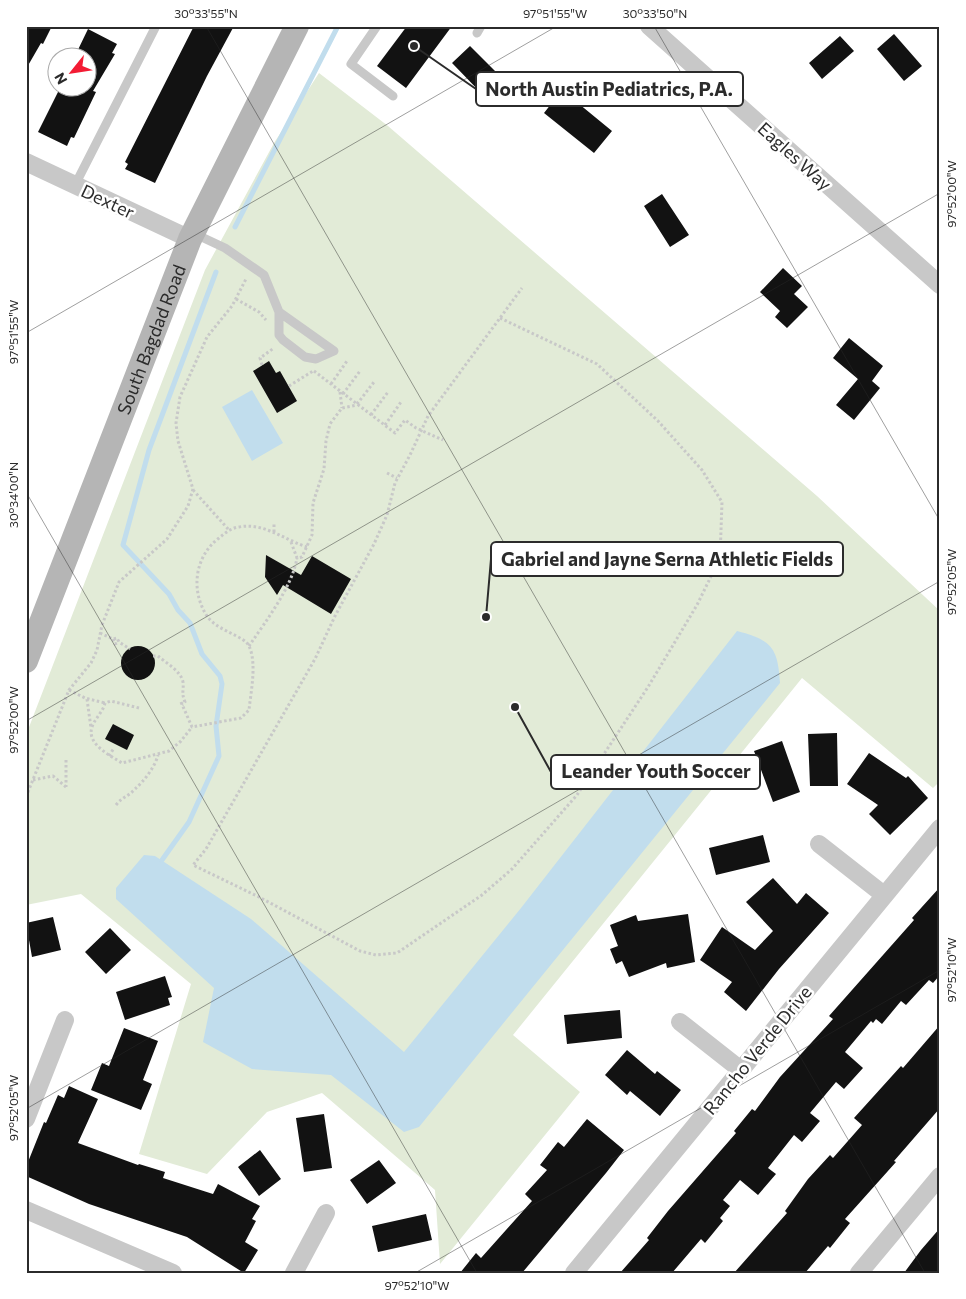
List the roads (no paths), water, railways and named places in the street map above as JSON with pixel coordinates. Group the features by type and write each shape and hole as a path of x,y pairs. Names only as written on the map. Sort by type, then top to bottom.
{"main road":[{"name":"South Bagdad Road","path":"26,661 191,236 297,26"}],"street":[{"name":"Eagles Way","path":"649,26 940,285"},
{"name":"Dexter","path":"26,162 191,236"},
{"name":"Rancho Verde Drive","path":"574,1273 940,828"},
{"path":"818,844 884,895"},
{"path":"26,1120 65,1020"},
{"path":"680,1022 741,1070"},
{"path":"858,1273 940,1176"},
{"path":"26,1210 173,1273"},
{"path":"294,1273 326,1213"}],"lane":[{"path":"75,185 156,26"},
{"path":"377,26 351,64 393,96"},
{"path":"191,236 225,248 264,275 279,312 279,335 283,340 305,357 316,359 334,351 279,312"}],"water":[{"path":"252,390 283,443 252,461 222,407"},
{"path":"737,631 758,638 771,647 777,661 780,683 419,1127 404,1132 331,1075 252,1069 203,1042 214,988 116,899 116,888 144,855 155,856 251,919 404,1052 521,908"}],"waterway":[{"path":"235,227 338,26"},
{"path":"162,860 189,822 219,756 216,726 222,684 220,676 202,654 190,623 178,610 169,594 123,545 149,450 216,272"}],"place":[{"name":"North Austin Pediatrics, P.A.","path":"414,46"},
{"name":"Gabriel and Jayne Serna Athletic Fields","path":"486,617"},
{"name":"Leander Youth Soccer","path":"515,707"}]}
